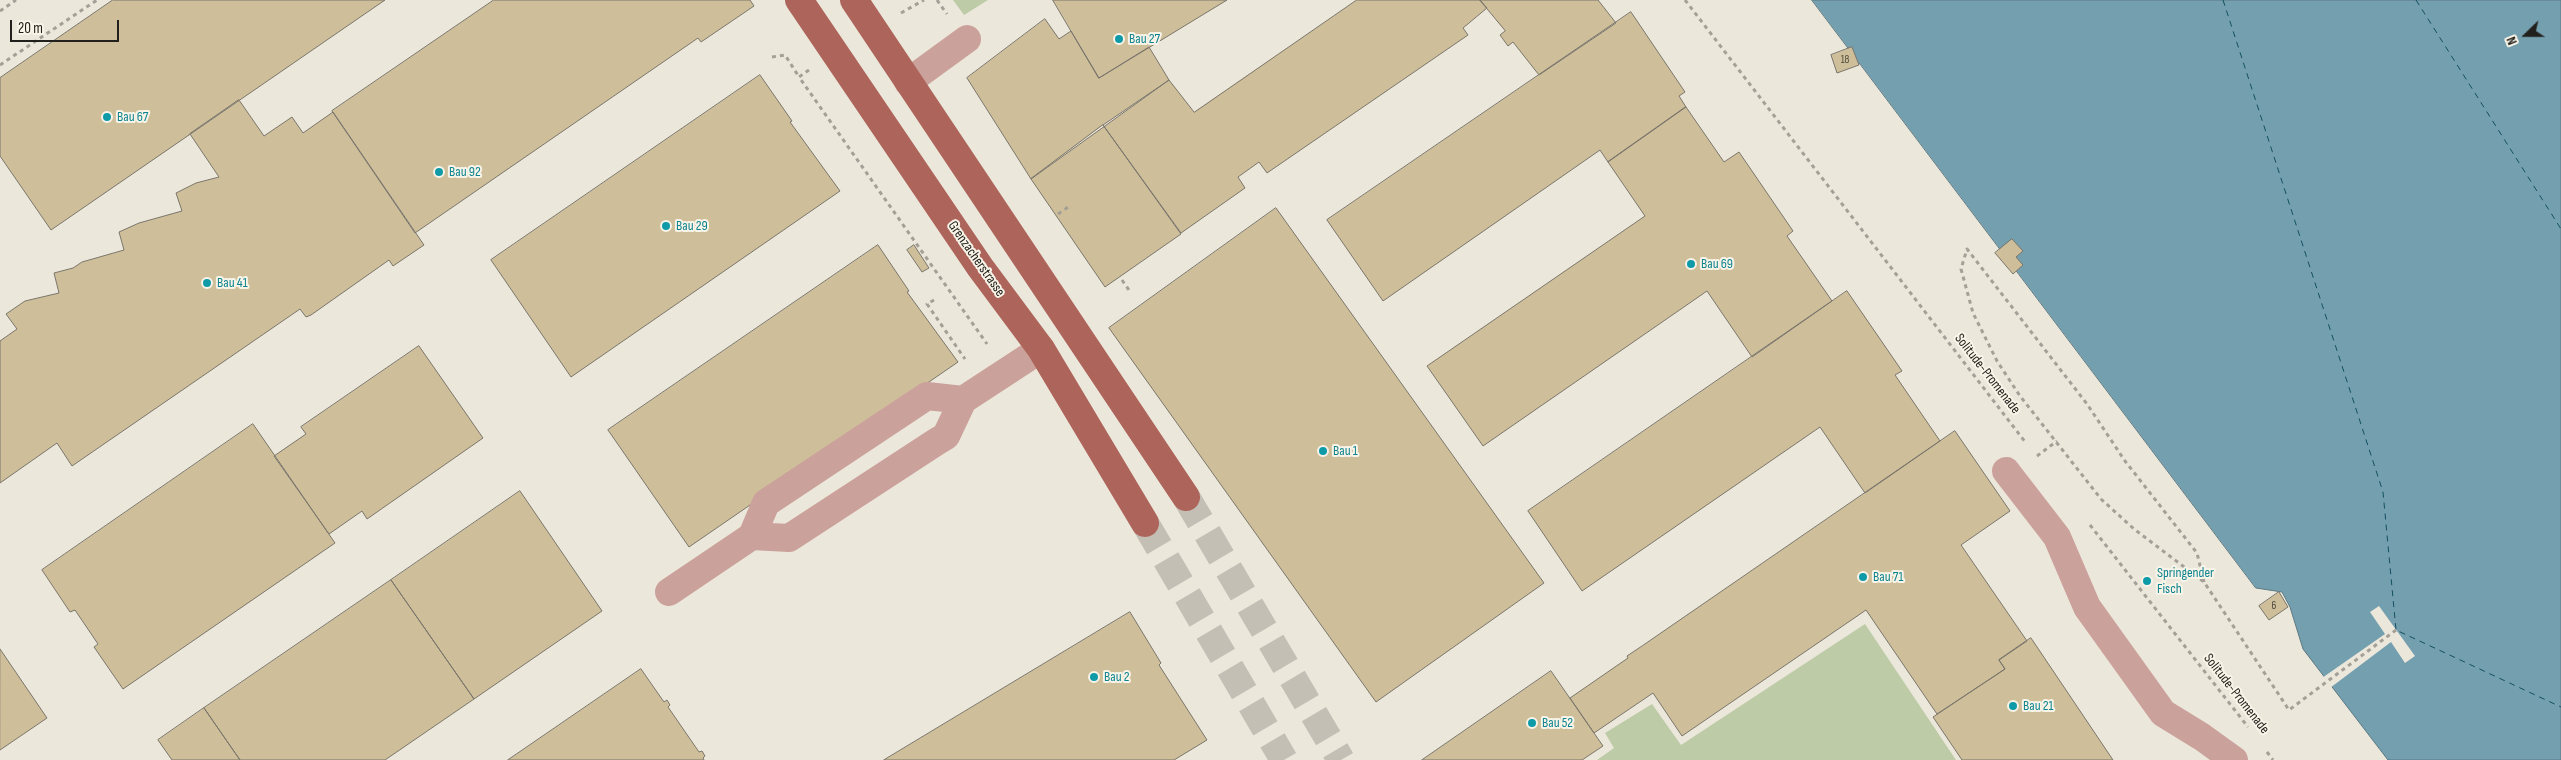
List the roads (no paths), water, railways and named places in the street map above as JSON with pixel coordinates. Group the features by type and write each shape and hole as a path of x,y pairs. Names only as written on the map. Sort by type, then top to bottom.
{"main road":[{"name":"Grenzacherstrasse","path":"799,0 980,267 1041,349 1145,522"},
{"path":"854,0 1186,497"}],"lane":[{"path":"908,82 966,39"},
{"path":"752,536 789,538 946,436 963,400 1041,349"},
{"path":"669,592 752,536 766,503 927,396 963,400"},
{"path":"2006,471 2057,537 2087,607 2163,713 2202,737 2234,760"}],"water":[{"path":"1812,0 2561,0 2561,760 2388,760 2303,649 2290,607 2282,592 2256,588"}],"tunnel":[{"path":"1186,497 1341,760"},
{"path":"1145,523 1284,760"}],"place":[{"name":"Bau 27","path":"1119,39"},
{"name":"Bau 67","path":"107,117"},
{"name":"Bau 92","path":"439,172"},
{"name":"Bau 29","path":"666,226"},
{"name":"Bau 69","path":"1691,264"},
{"name":"Bau 41","path":"207,283"},
{"name":"Bau 1","path":"1323,451"},
{"name":"Bau 71","path":"1863,577"},
{"name":"Springender Fisch","path":"2147,581"},
{"name":"Bau 2","path":"1094,677"},
{"name":"Bau 21","path":"2013,706"},
{"name":"Bau 52","path":"1532,723"}]}
